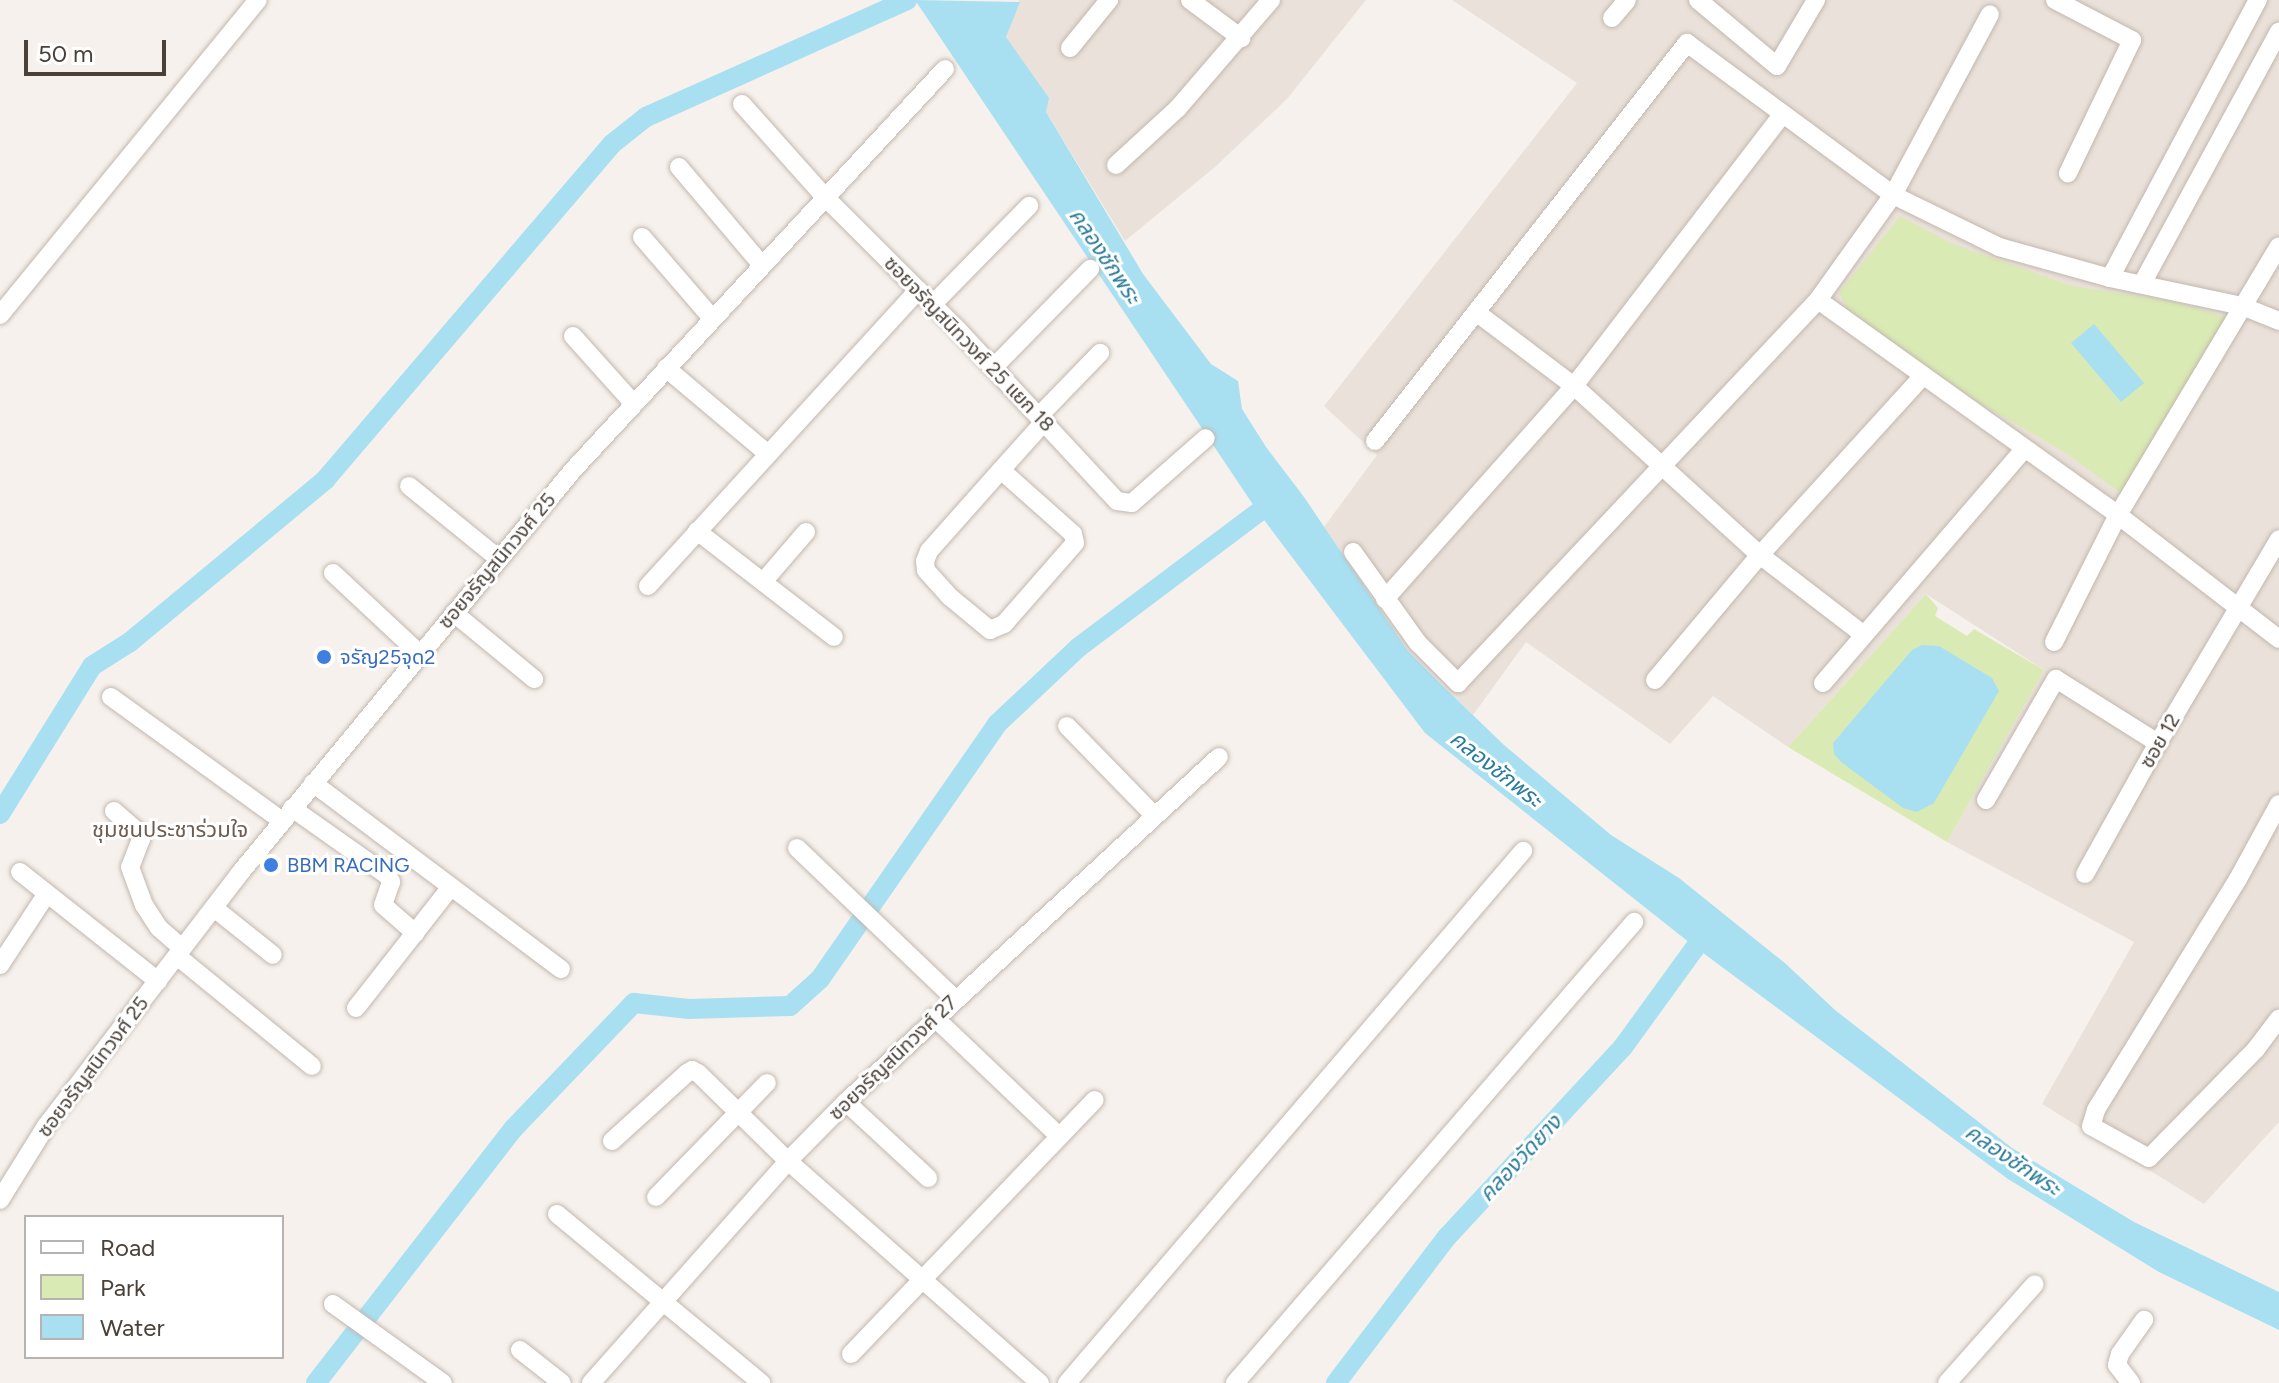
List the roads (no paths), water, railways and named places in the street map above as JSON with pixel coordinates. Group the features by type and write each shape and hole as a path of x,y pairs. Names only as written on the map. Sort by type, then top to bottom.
{"street":[{"path":"0,315 258,0"},
{"path":"1070,48 1109,0"},
{"path":"1190,0 1241,38"},
{"path":"1116,165 1178,108 1271,0"},
{"path":"1612,18 1627,0"},
{"path":"1698,0 1777,66 1816,0"},
{"path":"2055,0 2132,40 2068,173"},
{"path":"2110,278 2258,0"},
{"path":"1353,552 1418,643 1458,683 1818,300 1893,195 1990,14"},
{"path":"2143,282 2279,32"},
{"path":"1375,441 1687,43 1893,195 1999,247 2110,278 2143,282 2242,306 2279,321"},
{"name":"ซอยจรัญสนิทวงศ์ 25","path":"0,1200 6,1176 179,952 287,814 499,559 666,368 945,69"},
{"name":"ซอยจรัญสนิทวงศ์ 25 แยก 18","path":"742,104 824,196 1124,505 1132,503 1206,438"},
{"path":"1385,599 1574,386 1782,115"},
{"path":"679,167 761,264"},
{"path":"932,305 1029,206"},
{"path":"642,237 712,318"},
{"path":"2054,642 2118,515 2279,246"},
{"path":"993,368 1090,269"},
{"path":"648,586 918,290"},
{"path":"1818,300 2118,515 2279,639"},
{"path":"1476,312 1574,386 1760,555 1864,635"},
{"path":"573,336 634,404"},
{"path":"1001,470 1073,534 1075,543 1004,624 990,630 950,597 926,570 925,561 929,551 1100,353"},
{"path":"666,368 767,453"},
{"path":"1655,680 1760,555 1922,377"},
{"path":"1823,683 2024,449"},
{"path":"409,486 499,559"},
{"path":"697,531 834,637"},
{"path":"763,582 806,532"},
{"name":"ซอย 12","path":"2085,874 2158,743 2279,539"},
{"path":"333,573 420,654"},
{"path":"454,613 534,679"},
{"path":"1986,800 2056,679 2158,743"},
{"path":"111,697 287,814 388,876 391,882 383,905 415,933"},
{"path":"1067,726 1154,815"},
{"name":"ซอยจรัญสนิทวงศ์ 27","path":"591,1383 788,1161 846,1102 934,1017 1219,757"},
{"path":"313,783 561,969"},
{"path":"2279,804 2238,879 2096,1110 2091,1126 2149,1158 2256,1049 2279,1019"},
{"path":"114,811 138,832 141,839 130,867 144,905 159,928 179,952 312,1066"},
{"path":"797,848 955,999"},
{"path":"1067,1383 1523,851"},
{"path":"20,872 158,981"},
{"path":"356,1008 447,892"},
{"path":"0,965 46,895"},
{"path":"214,908 273,955"},
{"path":"1235,1383 1634,922"},
{"path":"934,1017 1059,1136"},
{"path":"612,1141 692,1070 788,1161 1040,1383"},
{"path":"656,1197 767,1083"},
{"path":"851,1354 1095,1100"},
{"path":"846,1102 928,1178"},
{"path":"557,1214 761,1383"},
{"path":"1947,1383 2035,1284"},
{"path":"333,1304 443,1383"},
{"path":"2131,1383 2117,1365 2120,1354 2144,1320"},
{"path":"520,1350 562,1383"}],"water":[{"name":"คลองชักพระ","path":"915,0 1020,2 1006,37 1049,98 1046,112 1143,274 1211,364 1238,381 1242,409 1266,447 1304,497 1408,651 1445,688 1504,745 1611,835 1679,878 1786,964 1835,1010 2012,1148 2134,1222 2279,1292 2279,1330 2159,1272 2008,1179 1695,947 1425,733 1258,512"},
{"path":"2094,324 2144,383 2121,402 2071,343"},
{"path":"1922,645 1939,646 1992,678 1999,691 1934,803 1917,812 1903,808 1841,762 1834,754 1833,743 1912,650"}],"waterway":[{"path":"0,814 92,666 130,642 325,480 612,144 646,117 907,0"},
{"path":"316,1383 513,1129 634,1003 689,1009 790,1006 820,979 997,724 1079,647 1271,503"},
{"name":"คลองวัดยาง","path":"1336,1383 1447,1237 1623,1047 1705,934"}],"place":[{"name":"จรัญ25จุด2","path":"324,657"},
{"name":"BBM RACING","path":"271,865"}],"district":[{"name":"ชุมชนประชาร่วมใจ","path":"170,830"}]}
